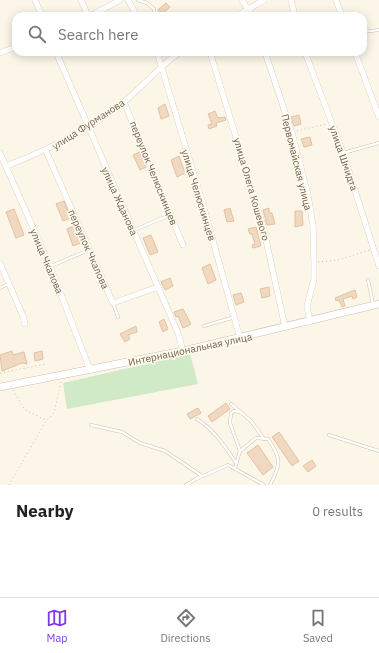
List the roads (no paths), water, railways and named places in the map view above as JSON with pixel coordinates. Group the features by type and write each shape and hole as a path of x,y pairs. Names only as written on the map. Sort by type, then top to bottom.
{"street":[{"path":"35,0 40,12"},
{"path":"81,0 87,12"},
{"path":"97,12 120,0"},
{"path":"128,0 135,12"},
{"path":"242,0 250,12"},
{"path":"243,12 264,0"},
{"path":"290,0 294,12"},
{"path":"336,0 340,12"},
{"path":"0,53 12,48"},
{"name":"улица Жданова","path":"58,56 178,334 183,351"},
{"name":"улица Челюскинцев","path":"158,56 240,338"},
{"name":"улица Фурманова","path":"6,166 46,151 88,126 124,102 175,56"},
{"name":"улица Олега Кошевого","path":"211,56 263,226 285,327"},
{"name":"Первомайская улица","path":"266,56 292,133 308,195 312,226 314,263 314,279 307,306 310,322"},
{"name":"улица Шмидта","path":"306,56 343,153 379,266"},
{"path":"356,56 379,117"},
{"name":"переулок Челюскинцев","path":"124,102 183,245"},
{"name":"переулок Чкалова","path":"46,151 113,303"},
{"name":"улица Чкалова","path":"0,154 50,266 90,370"},
{"path":"0,263 25,324"},
{"path":"113,303 158,287"},
{"name":"Интернациональная улица","path":"0,387 63,376 183,351 310,322 376,305"}],"lane":[{"path":"138,0 147,3 154,9 154,12"},
{"path":"367,31 379,30"},
{"path":"343,153 379,143"},
{"path":"133,230 170,214"},
{"path":"50,266 89,250"},
{"path":"368,280 376,305"},
{"path":"0,288 9,284"},
{"path":"113,303 118,317"},
{"path":"204,326 235,317"},
{"path":"231,404 251,421 264,439"},
{"path":"240,412 234,411 231,414 230,423 240,451"},
{"path":"197,420 207,426 224,444 236,463"},
{"path":"91,425 122,432 140,443 165,451 202,476"},
{"path":"329,435 379,451"},
{"path":"234,468 240,451 256,438 268,439 278,454 278,469 270,485"},
{"path":"186,485 202,476 228,465 264,485"}]}
